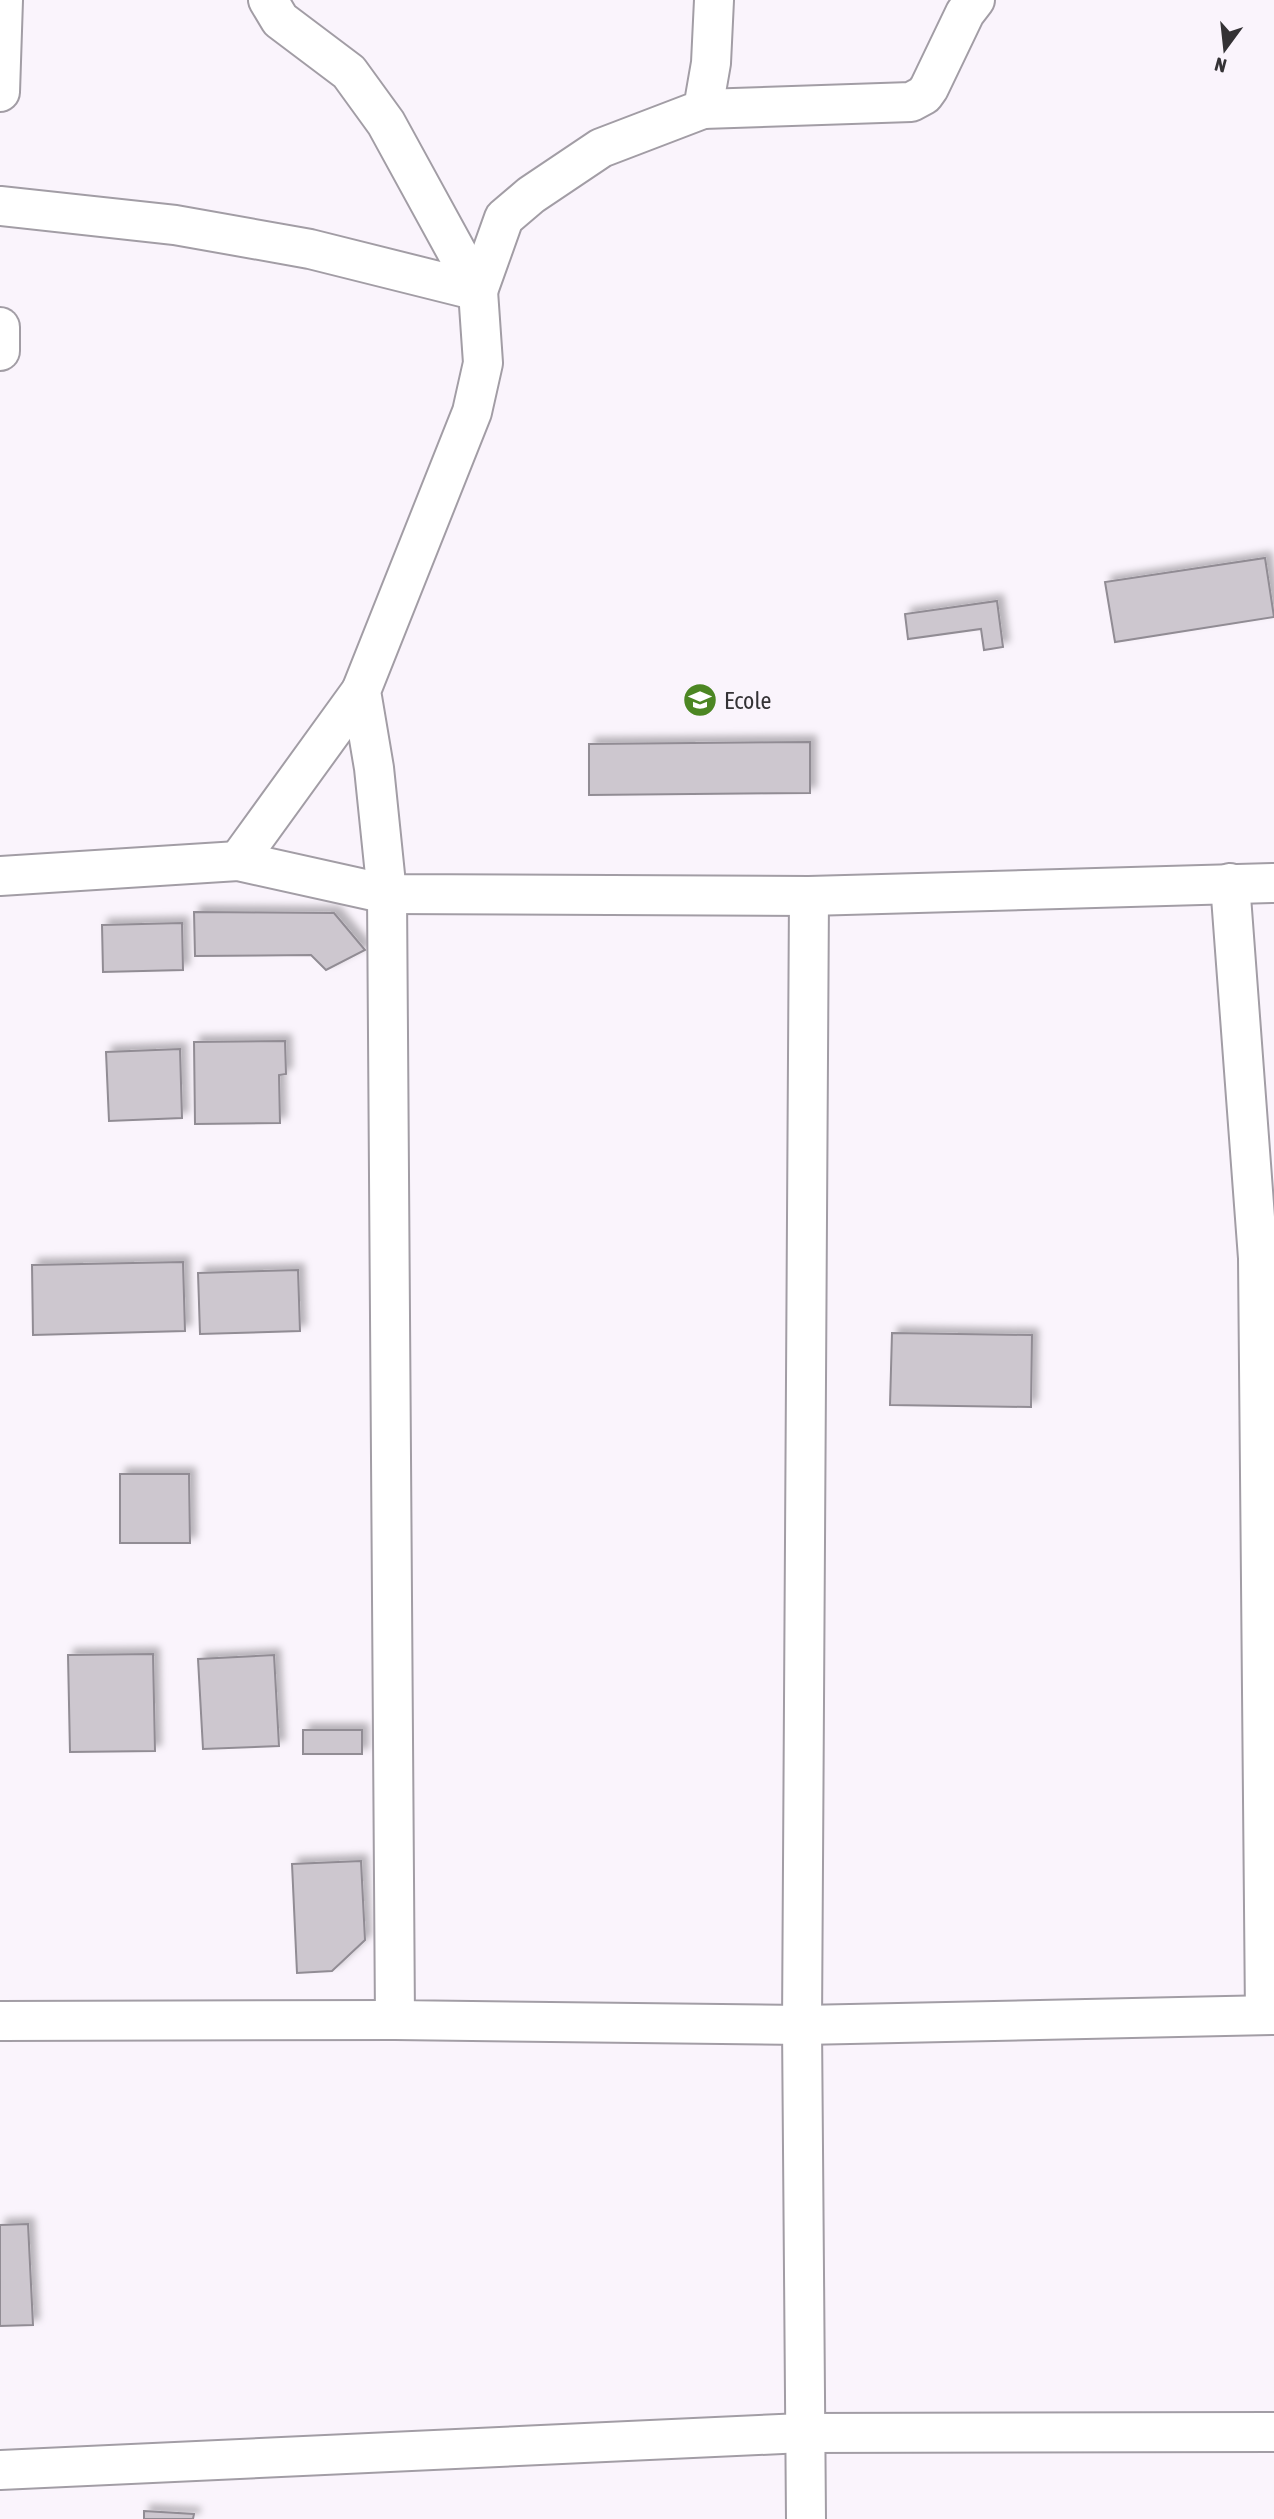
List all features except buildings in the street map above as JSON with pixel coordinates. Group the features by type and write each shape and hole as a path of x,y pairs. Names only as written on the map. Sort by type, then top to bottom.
{"street":[{"path":"0,92 4,0"},
{"path":"268,0 280,20 349,72 386,123 478,291"},
{"path":"702,109 711,63 715,0"},
{"path":"238,861 361,691 472,412 482,363 478,291 504,218 531,195 601,148 702,109 911,102 924,95 929,88 965,13 975,0"},
{"path":"0,206 175,225 310,249 478,291"},
{"path":"0,327 0,351"},
{"path":"361,691 374,768 387,894 395,2020"},
{"path":"0,876 238,861 387,894 808,896 1274,883"},
{"path":"0,2021 395,2020 802,2025 1269,2015 1266,1258 1230,883"},
{"path":"806,2519 803,2433 802,2025 808,896"},
{"path":"0,2470 803,2433 1274,2432"}],"place":[{"name":"Ecole","path":"700,700"}]}
